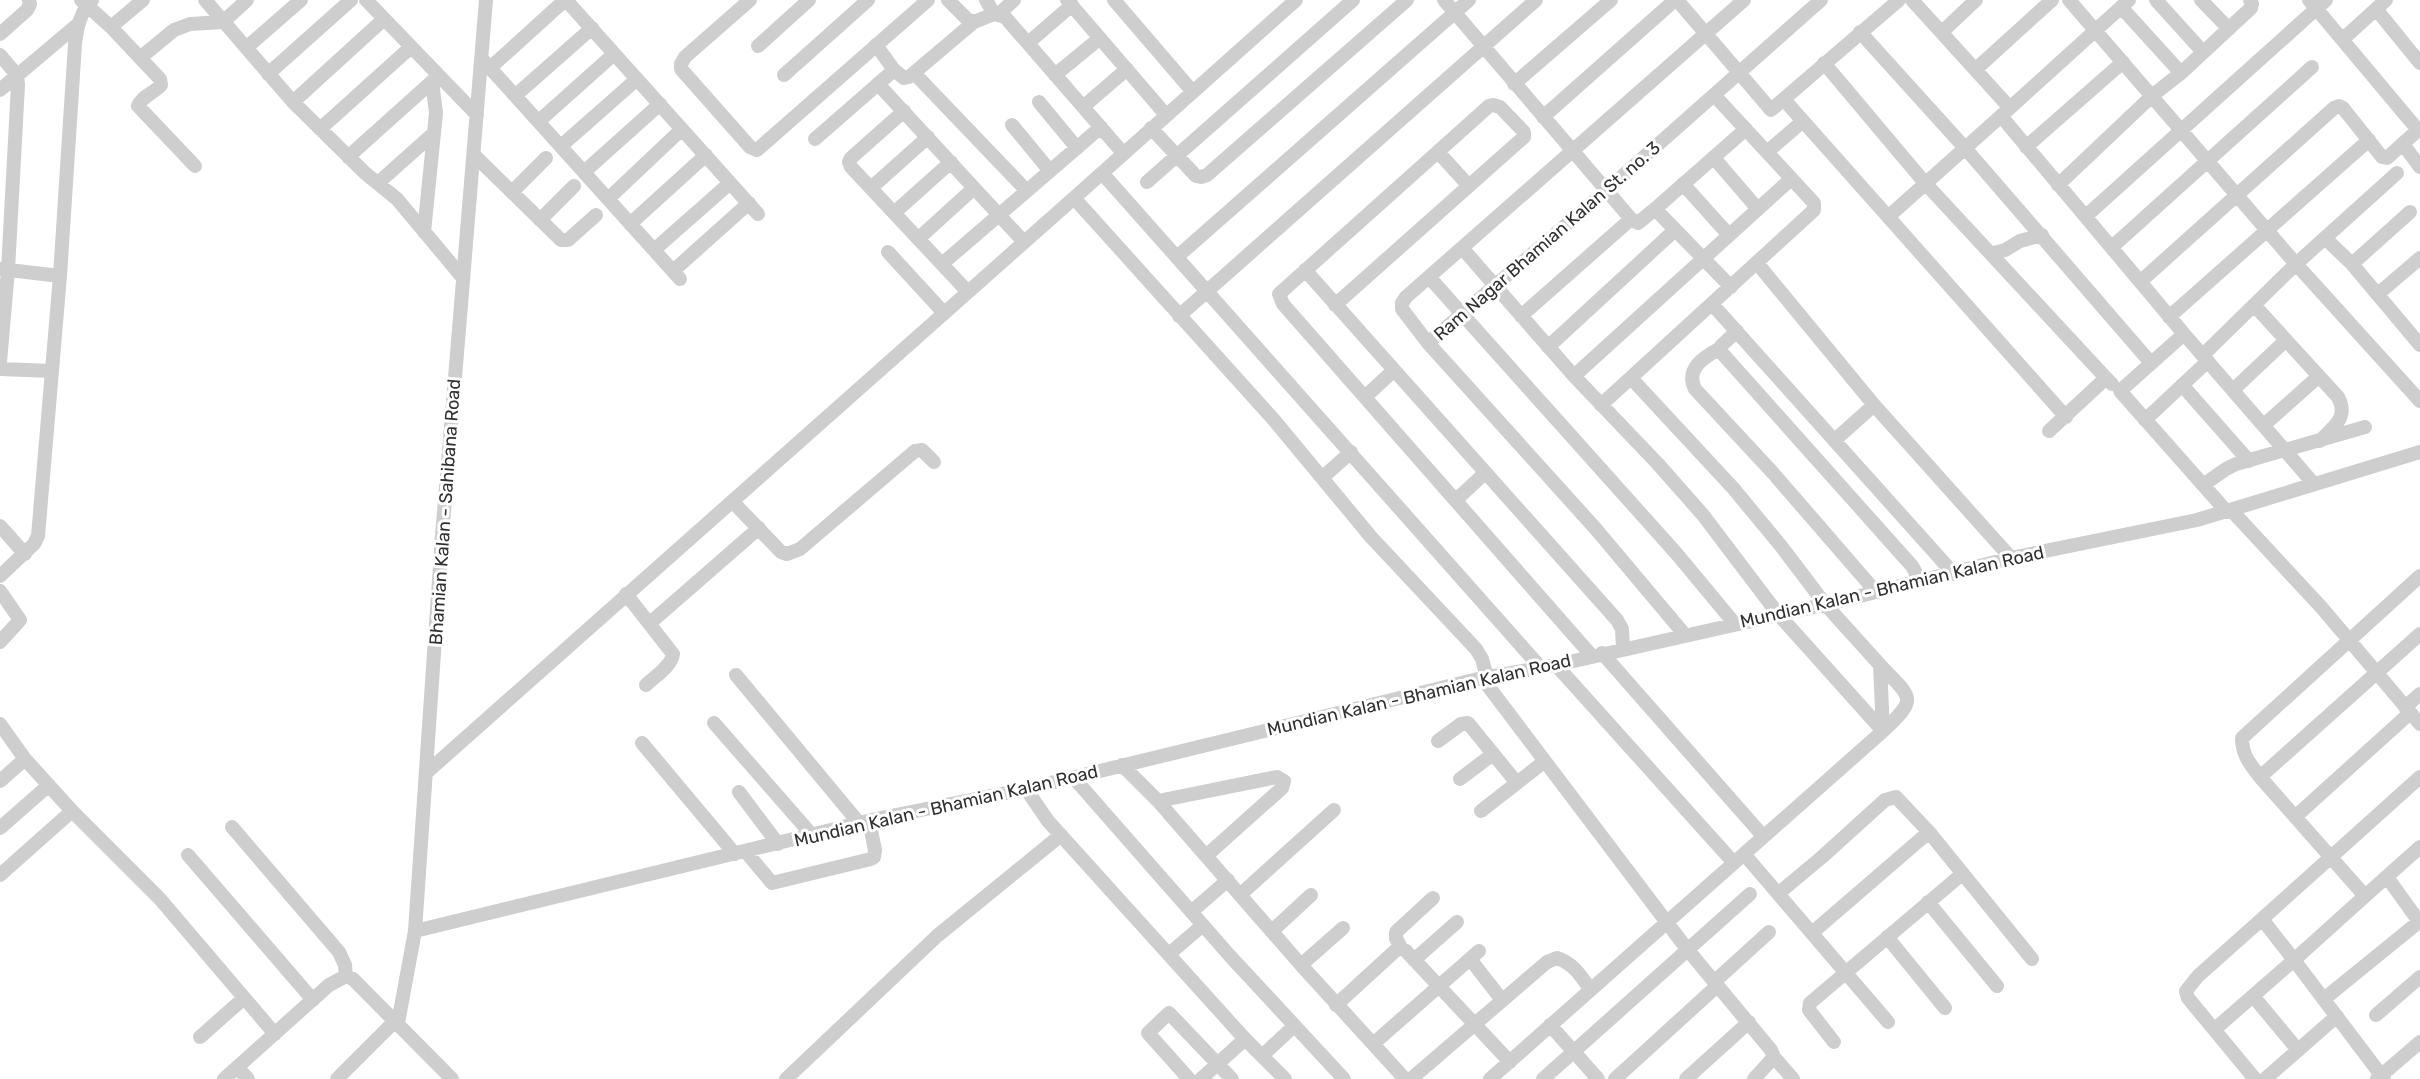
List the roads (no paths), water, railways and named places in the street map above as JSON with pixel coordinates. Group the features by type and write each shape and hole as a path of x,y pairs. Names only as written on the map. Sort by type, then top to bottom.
{"street":[{"path":"0,34 27,10 29,0"},
{"path":"111,27 143,0"},
{"path":"205,0 293,102 348,157 397,199 464,278"},
{"path":"140,58 174,30 190,24 223,22 247,0"},
{"path":"246,48 301,0"},
{"path":"268,74 351,0"},
{"path":"366,0 411,47 435,79 477,116"},
{"name":"Bhamian Kalan - Sahibana Road","path":"397,1021 415,931 442,536 477,116 486,64 486,0"},
{"path":"566,0 753,209 676,275 516,94 486,64 566,0"},
{"path":"750,0 681,64 684,75 754,149 761,148 928,0"},
{"path":"758,46 809,0"},
{"path":"784,75 868,0"},
{"path":"948,0 968,20 974,22"},
{"path":"986,0 996,14 1005,16 1123,153"},
{"path":"876,45 894,70 904,78 914,73 974,22 996,14 1014,0"},
{"path":"1114,0 1193,92"},
{"path":"426,773 1296,0"},
{"path":"1147,182 1353,0"},
{"path":"1151,128 1196,176 1207,175 1407,0"},
{"path":"1444,0 1631,219 1638,223 1746,129"},
{"path":"1178,256 1469,0"},
{"path":"1179,316 1536,0"},
{"path":"1514,84 1611,0"},
{"path":"1543,117 1676,0 1771,110 1899,0"},
{"path":"1428,343 1402,309 1402,303 1406,297 1744,0"},
{"name":"Ram Nagar Bhamian Kalan St. no. 3","path":"1685,635 1595,528 1428,343 1821,0"},
{"path":"1912,0 1923,6 1942,32 1976,69 2026,147 2314,484"},
{"path":"1942,32 1976,0"},
{"path":"1976,69 2052,0"},
{"path":"2069,0 2153,95 2266,230 2420,401"},
{"path":"2156,0 2203,52"},
{"path":"2201,0 2229,29"},
{"path":"2058,185 2153,95 2181,73 2251,8 2250,0"},
{"path":"0,576 25,554 38,536 60,276 77,25 86,2 160,79 161,85 139,102 139,110 195,166"},
{"path":"1028,43 1070,2 1166,115"},
{"path":"1888,217 2125,3 2181,73"},
{"path":"2086,216 2182,130 2317,3 2343,39 2419,129 2387,158 2382,157 2343,108 2339,106 2334,108 2141,281"},
{"path":"2343,39 2381,4 2420,63"},
{"path":"293,102 384,19"},
{"path":"0,90 77,25"},
{"path":"516,94 591,28"},
{"path":"1860,32 1965,148 2151,363"},
{"path":"1055,75 1100,38"},
{"path":"320,129 411,47"},
{"path":"539,121 614,54"},
{"path":"0,55 17,75 0,362"},
{"path":"2026,147 2123,62"},
{"path":"1824,63 1925,183 2120,391 2203,485 2350,640 2412,715"},
{"path":"2112,247 2312,67"},
{"path":"1083,107 1127,69"},
{"path":"815,140 894,70"},
{"path":"914,73 1027,191"},
{"path":"424,232 434,133 435,79"},
{"path":"348,157 435,79"},
{"path":"561,146 637,79"},
{"path":"878,84 1024,242"},
{"path":"1601,405 1814,210 1814,203 1714,95"},
{"path":"1786,97 1787,103 2066,417"},
{"path":"1040,102 1077,148"},
{"path":"584,172 660,104"},
{"path":"1335,305 1523,139 1524,132 1500,107 1493,105 1438,152 1281,290 1280,299 1456,500 1763,836"},
{"path":"904,111 850,158 851,167 968,292"},
{"path":"1767,152 1803,121"},
{"path":"1012,125 1050,171"},
{"path":"942,264 1101,127"},
{"path":"608,199 682,129"},
{"path":"378,183 434,133"},
{"path":"871,188 928,137"},
{"path":"2169,317 2369,140"},
{"path":"2403,144 2420,167"},
{"path":"1438,152 1469,186"},
{"path":"474,155 540,220 565,241 596,215"},
{"path":"630,224 706,155"},
{"path":"512,192 546,158"},
{"path":"1714,158 1757,208"},
{"path":"894,213 951,162"},
{"path":"1102,172 1209,290 1541,668"},
{"path":"2145,420 2182,385 2254,305 2397,173"},
{"path":"1574,376 1791,179"},
{"path":"654,250 730,183"},
{"path":"1683,184 1728,234"},
{"path":"540,220 574,186"},
{"path":"918,239 974,188"},
{"path":"1074,198 1274,420 1371,537 1476,650 1482,659 1484,677 1545,761 1715,984 1749,1022 1793,1079"},
{"path":"1655,209 1731,287"},
{"path":"2352,264 2410,212"},
{"path":"1521,316 1631,219"},
{"path":"1548,347 1675,230"},
{"path":"1991,254 2005,250 2020,241 2042,236"},
{"path":"2325,238 2352,264 2420,345"},
{"path":"1463,249 1574,376 1658,464 1702,515 1778,614 1883,731"},
{"path":"888,252 944,313"},
{"path":"2378,294 2420,258"},
{"path":"1757,263 1874,405 2011,558"},
{"path":"4,269 60,276"},
{"path":"1305,270 1617,620 1622,629 1623,648"},
{"path":"1429,277 1661,536 1734,624"},
{"path":"1712,304 1954,574"},
{"path":"2254,305 2338,397 2343,406 2343,414 2320,441"},
{"path":"1737,331 1719,349 1696,365 1692,374 1695,389 1773,473 1876,592"},
{"path":"2120,391 2184,334"},
{"path":"2233,390 2286,340"},
{"path":"1719,349 1916,573 1916,583"},
{"path":"0,369 52,372"},
{"path":"1365,397 1393,371"},
{"path":"2264,425 2319,376"},
{"path":"1490,1079 1883,731 1904,711 1908,704 1908,698 1825,604 1733,488 1631,378"},
{"path":"2049,432 2106,378"},
{"path":"2409,388 2420,378"},
{"path":"2182,385 2249,461"},
{"path":"1773,411 1794,393"},
{"path":"1835,440 1874,405"},
{"path":"2203,485 2226,469 2365,427"},
{"path":"732,501 781,552 793,553 915,451 922,450 934,462"},
{"path":"1322,478 1351,452"},
{"name":"Mundian Kalan - Bhamian Kalan Road","path":"415,931 864,822 1026,789 1484,677 1541,668 1916,583 2011,558 2132,535 2229,512 2420,453"},
{"path":"1456,500 1485,473"},
{"path":"0,526 25,554"},
{"path":"650,623 759,528"},
{"path":"1894,547 1915,529"},
{"path":"2365,896 2247,761 2242,750 2242,738 2420,576"},
{"path":"0,591 21,620 0,642"},
{"path":"626,594 673,654 673,659 645,685"},
{"path":"2260,777 2420,634"},
{"path":"1557,664 1739,858 1779,893 1888,1023"},
{"path":"1880,665 1883,731"},
{"path":"642,743 741,853 772,883 874,857 875,850 864,822 736,675"},
{"path":"2295,817 2412,715 2420,694"},
{"path":"714,723 812,835"},
{"path":"1438,741 1461,724 1468,723 1517,783"},
{"path":"0,724 25,759 72,811 160,899 275,1034"},
{"path":"1460,778 1493,754"},
{"path":"0,781 25,759"},
{"path":"1481,811 1545,761"},
{"path":"1122,765 1158,801 1336,1005 1405,1079"},
{"path":"1073,777 1191,912 1344,1079"},
{"path":"1158,801 1277,777 1284,781 1282,788 1206,856"},
{"path":"2255,1079 2188,998 2186,991 2198,976 2420,777"},
{"path":"0,828 49,785"},
{"path":"1026,789 1038,810 1245,1039 1285,1079"},
{"path":"739,792 778,844"},
{"path":"1779,893 1890,797 1896,797 1929,832 2032,959"},
{"path":"1241,894 1334,810"},
{"path":"0,875 72,811"},
{"path":"231,827 339,952 345,965 346,976"},
{"path":"1813,932 1929,832"},
{"path":"786,1079 937,936 1061,835"},
{"path":"2215,1029 2420,847"},
{"path":"188,855 313,1000"},
{"path":"1834,1042 1809,1010 1809,1006 1962,874"},
{"path":"2324,999 2420,922 2387,877"},
{"path":"1191,912 1228,880"},
{"path":"1543,1079 1750,894"},
{"path":"1272,931 1311,895"},
{"path":"1433,898 1396,932 1396,938 1401,948 1510,1062"},
{"path":"1928,902 1997,986"},
{"path":"2262,919 2337,1016 2381,1078 2420,1042"},
{"path":"1414,960 1457,922"},
{"path":"1169,954 1203,925"},
{"path":"1301,965 1343,928"},
{"path":"1615,1079 1769,932"},
{"path":"1887,937 1945,1008"},
{"path":"1336,1005 1401,948"},
{"path":"1373,1044 1475,955 1502,1000"},
{"path":"1411,1079 1546,962 1557,958 1574,967 1590,989"},
{"path":"224,1079 338,978 346,976 353,979 397,1021 452,1079"},
{"path":"2376,1015 2420,977"},
{"path":"2253,996 2298,1050"},
{"path":"200,1037 244,998"},
{"path":"1189,1079 1148,1033 1166,1014 1171,1014 1232,1079"},
{"path":"2265,1079 2337,1016"},
{"path":"337,1079 397,1021"},
{"path":"1686,1079 1749,1022"},
{"path":"1550,1025 1598,1079"},
{"path":"1262,1056 1294,1026"},
{"path":"1201,1079 1245,1039"},
{"path":"1754,1079 1774,1057"},
{"path":"237,1067 248,1079"}]}
